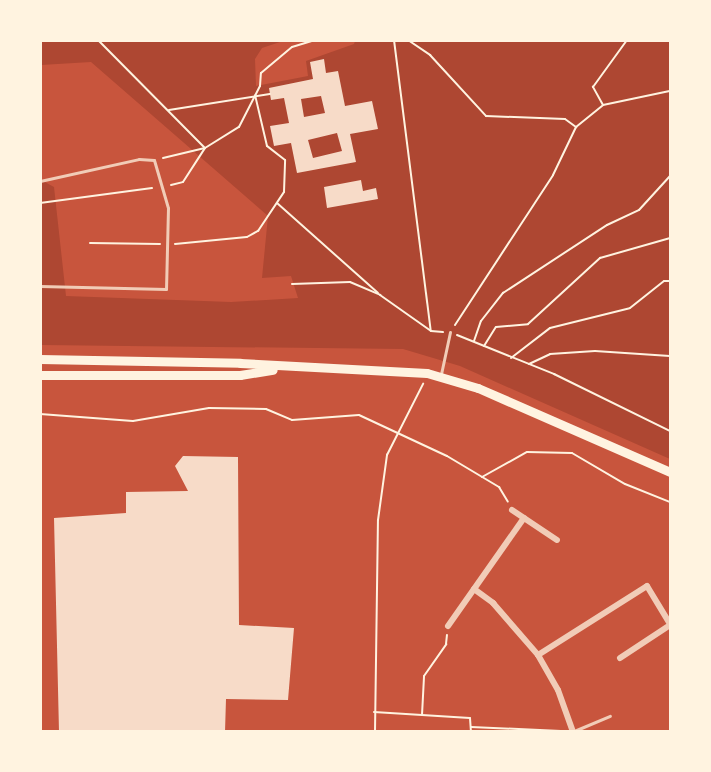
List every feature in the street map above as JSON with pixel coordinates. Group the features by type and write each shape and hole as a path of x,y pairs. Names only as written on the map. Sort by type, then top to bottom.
{"main road":[{"path":"40,359 240,363 284,368 428,373 478,388 670,472"},
{"path":"40,375 240,375 284,368"}],"street":[{"path":"512,510 557,540"},
{"path":"448,626 524,518"},
{"path":"538,655 647,586 670,625 620,658"},
{"path":"474,589 493,603 538,655 558,690 573,731"}],"lane":[{"path":"40,181 139,159 154,160 168,208 166,289 40,286"},
{"path":"441,376 450,332"},
{"path":"573,731 610,716"}],"path":[{"path":"98,40 205,148"},
{"path":"154,160 205,148 239,127 255,95 261,73 292,47 315,40"},
{"path":"394,40 431,332"},
{"path":"408,40 430,55 486,116 565,118 576,128"},
{"path":"603,105 593,87 627,40"},
{"path":"450,332 554,175 576,128 603,105 670,91"},
{"path":"168,110 270,94"},
{"path":"90,243 167,244 247,237 258,231 284,192 285,159 267,146 255,95"},
{"path":"171,185 183,182 205,148"},
{"path":"474,341 481,321 503,293 607,225 639,210 670,176"},
{"path":"40,203 152,188"},
{"path":"277,203 380,295 431,332 450,332 474,341 670,431"},
{"path":"484,346 496,327 528,324 600,258 670,238"},
{"path":"512,358 550,328 630,308 664,281 670,281"},
{"path":"292,285 350,282 380,295"},
{"path":"528,365 550,354 595,351 670,356"},
{"path":"375,732 378,520 387,455 428,373"},
{"path":"40,414 133,421 209,408 266,409 292,420 359,415 396,435 419,442 499,487 512,510"},
{"path":"482,477 527,452 572,453 626,484 670,502"},
{"path":"422,715 424,676 446,644 448,626"},
{"path":"374,712 470,718 471,732"},
{"path":"471,727 573,731"}],"shaded area":[{"path":"41,41 283,41 262,48 255,59 256,86 308,76 306,61 354,44 355,41 670,41 670,459 460,366 403,349 41,345 41,180 54,187 66,296 231,302 298,298 291,276 262,278 268,216 91,62 41,65"}],"building":[{"path":"324,59 326,73 338,71 345,106 372,101 378,129 350,134 356,162 297,173 291,143 274,146 270,126 289,123 284,98 271,100 269,88 313,79 310,62","holes":["321,96 325,113 304,117 301,99","337,133 342,151 313,158 308,140"]},
{"path":"361,180 363,191 376,188 378,199 327,208 324,187"},
{"path":"183,456 238,457 239,625 294,628 288,700 226,699 225,732 59,732 54,518 126,513 126,492 188,491 175,466"}]}
